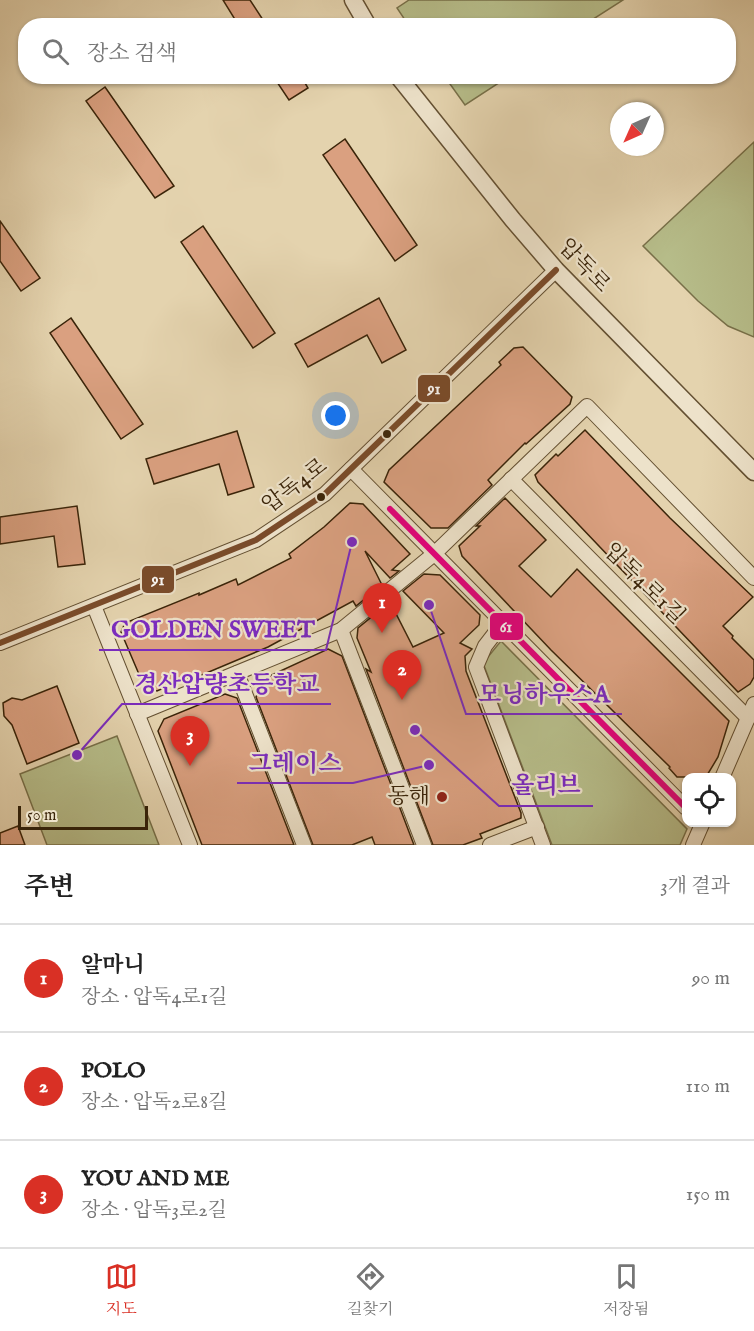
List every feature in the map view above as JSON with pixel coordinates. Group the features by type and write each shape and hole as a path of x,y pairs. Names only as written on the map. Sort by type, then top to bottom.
{"street":[{"path":"353,0 363,18"},
{"name":"압독로","path":"404,84 556,270 754,472"},
{"name":"압독4로","path":"0,643 256,540 325,494 556,270"},
{"path":"137,714 341,630 434,554 587,406 754,578"},
{"path":"351,469 502,624 682,803"},
{"name":"압독4로1길","path":"511,479 748,718"},
{"path":"94,606 190,845"},
{"path":"502,624 484,646 476,667 543,845"},
{"path":"341,630 424,845"},
{"path":"237,673 304,845"},
{"path":"724,773 754,704"},
{"path":"693,845 700,827"},
{"path":"490,845 537,828"}],"green space":[{"path":"409,0 623,0 595,18 404,18 397,8"},
{"path":"450,84 497,84 465,105"},
{"path":"754,142 754,337 728,326 698,301 643,246"},
{"path":"501,641 682,824 682,827 687,829 680,845 552,845 483,663"},
{"path":"117,736 159,845 47,845 20,774"}],"building":[{"path":"223,0 250,0 262,18 234,18"},
{"path":"278,84 306,84 308,88 289,100"},
{"path":"105,87 174,186 155,198 86,101"},
{"path":"345,139 417,245 395,261 323,155"},
{"path":"0,221 40,278 21,291 0,261"},
{"path":"203,226 275,333 253,348 181,242"},
{"path":"379,298 406,350 382,363 367,335 308,367 295,344"},
{"path":"71,318 143,424 121,439 50,333"},
{"path":"523,347 572,397 570,404 525,443 488,480 492,485 448,528 431,528 384,482 389,470 501,365 499,362 514,348"},
{"path":"585,430 670,518 753,597 723,626 754,660 754,677 750,684 738,692 538,482 535,475"},
{"path":"237,431 254,487 228,495 219,464 154,484 146,459"},
{"path":"505,498 546,540 519,566 551,597 577,569 729,721 718,757 708,773 682,773 682,777 677,777 670,767 551,650 462,556 459,546 480,526 476,526"},
{"path":"350,503 363,504 410,554 392,570 399,571 390,578 365,551 382,585 356,606 353,601 268,647 197,677 196,674 157,691 144,686 121,632 125,623 236,579 238,585 291,558 289,554"},
{"path":"77,506 85,564 58,567 54,536 0,544 0,517"},
{"path":"424,574 440,575 480,615 479,625 460,643 472,649 465,656 466,671 521,813 521,818 480,834 482,838 463,845 433,845 366,669 371,672 357,638 358,628 390,602 413,647 444,633 403,591"},
{"path":"328,649 342,656 414,845 375,845 372,837 352,845 313,845 256,697 265,678"},
{"path":"57,686 79,743 27,764 12,725 4,716 3,703 12,698 22,700"},
{"path":"225,694 237,698 294,845 202,845 158,731 164,719"},
{"path":"18,826 25,845 0,845 0,833"}],"transit line":[{"name":"91","path":"0,643 256,540 325,494 556,270"},
{"name":"61","path":"390,509 682,804"}],"place":[{"name":"GOLDEN SWEET","path":"352,542"},
{"name":"모닝하우스A","path":"429,605"},
{"name":"알마니","path":"382,633"},
{"name":"POLO","path":"402,700"},
{"name":"올리브","path":"415,730"},
{"name":"경산압량초등학교","path":"77,755"},
{"name":"그레이스","path":"429,765"},
{"name":"YOU AND ME","path":"190,766"},
{"name":"동해","path":"442,797"}]}
